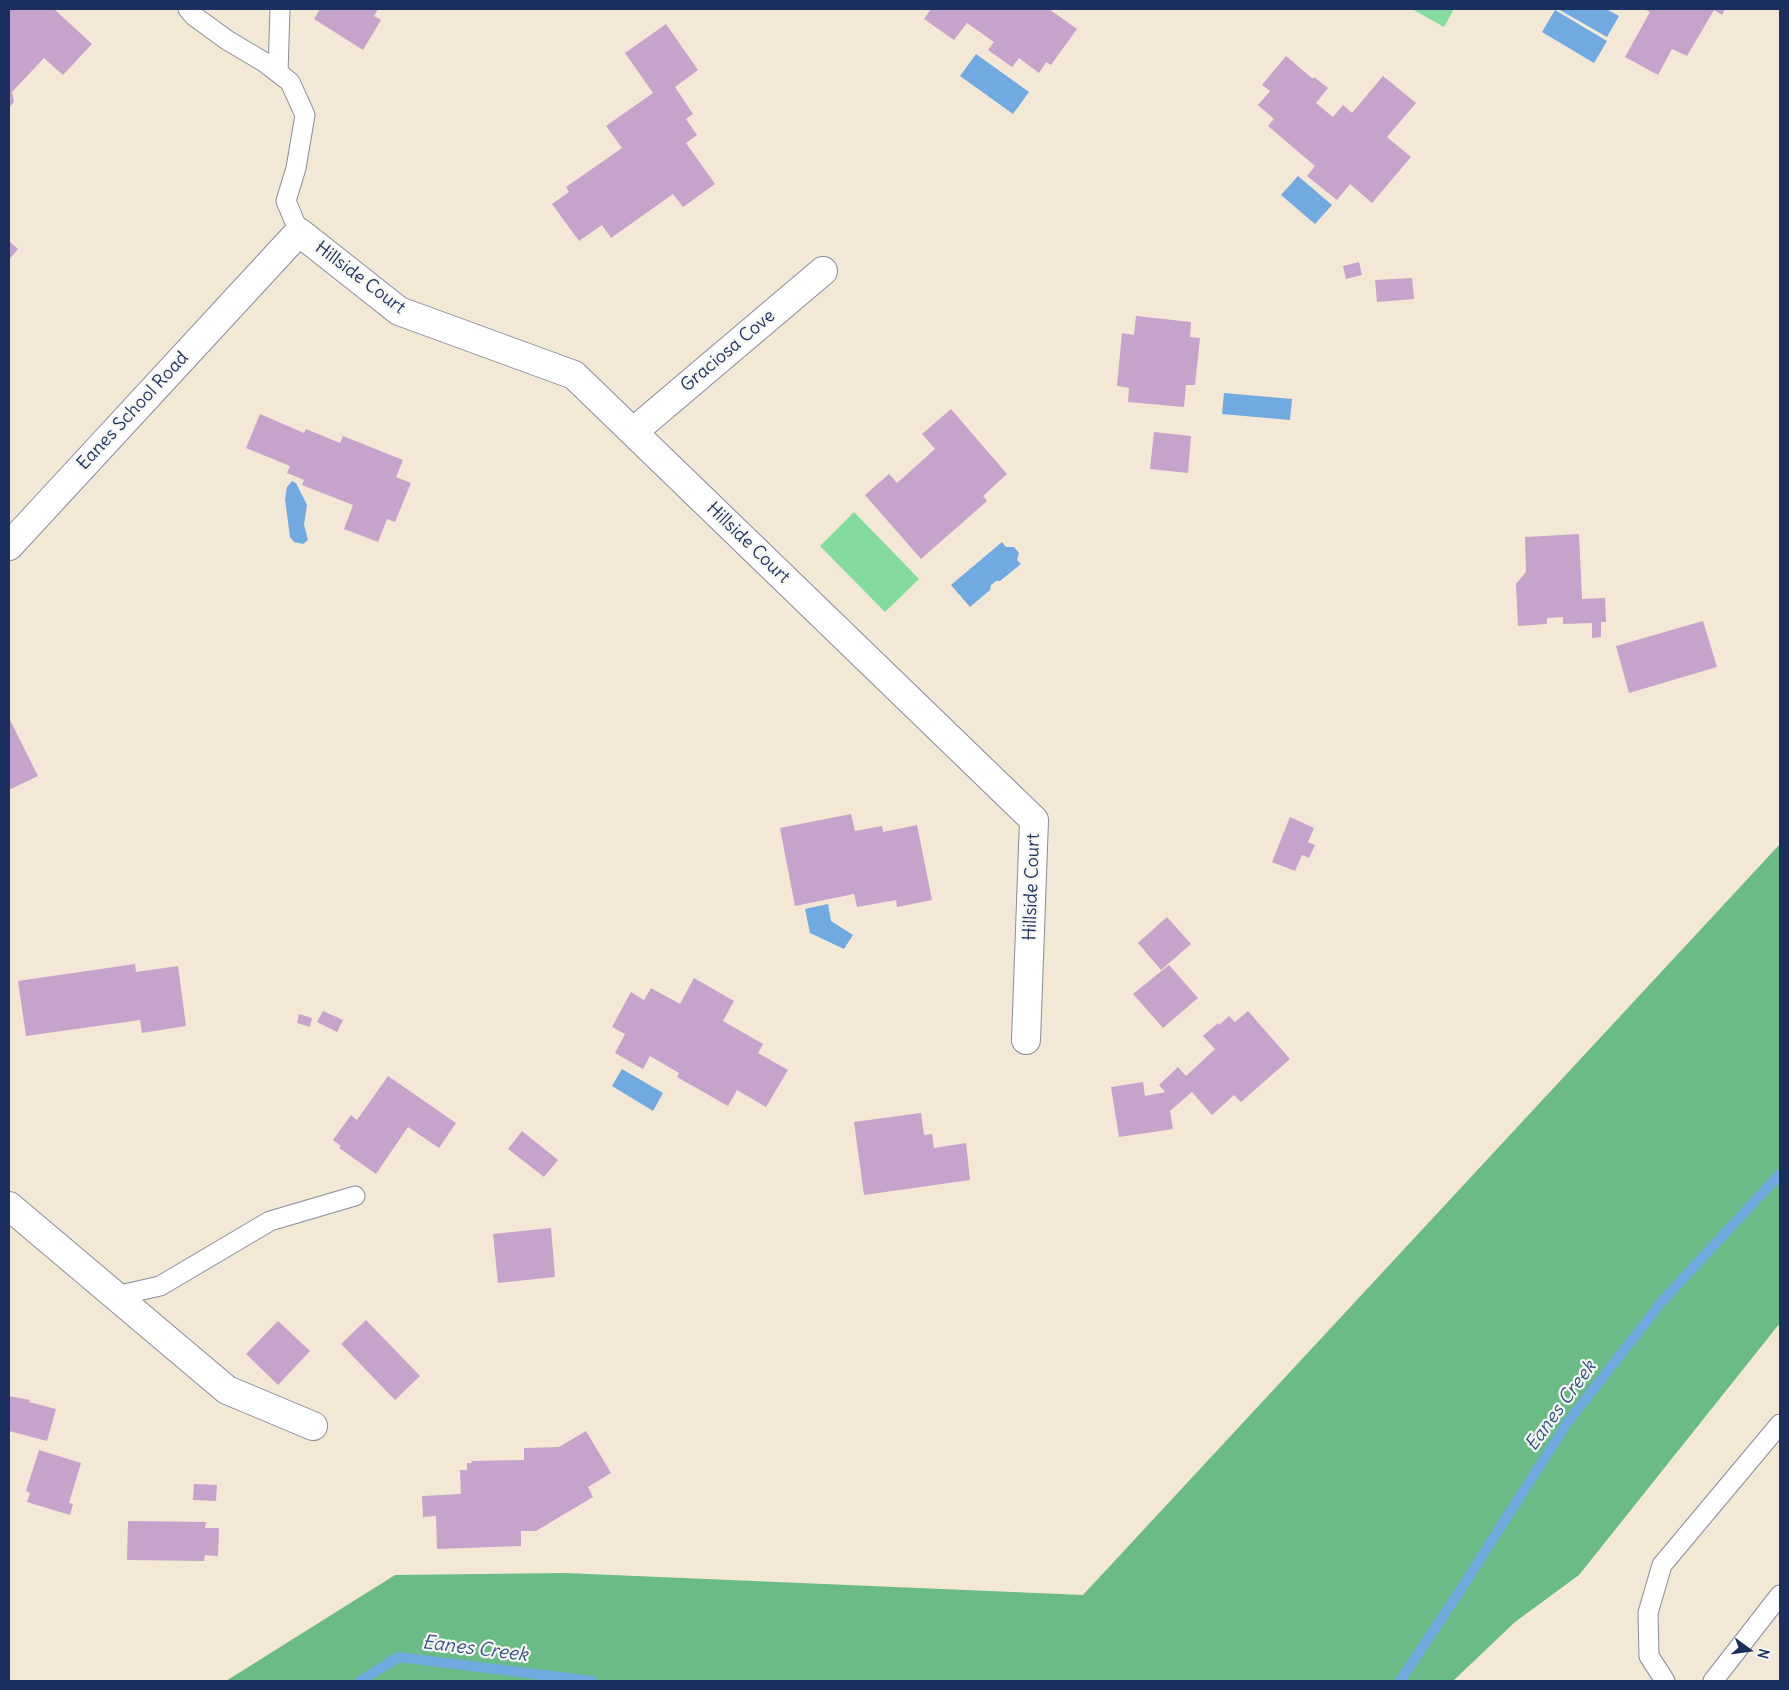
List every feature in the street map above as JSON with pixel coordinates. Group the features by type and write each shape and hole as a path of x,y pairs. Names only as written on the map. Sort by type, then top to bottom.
{"street":[{"name":"Hillside Court","path":"257,276 299,232 399,311 574,375 1034,820 1026,1040"},
{"name":"Graciosa Cove","path":"633,432 823,271"},
{"name":"Eanes School Road","path":"9,546 257,276"},
{"path":"9,1206 227,1390 313,1426"}],"lane":[{"path":"188,9 194,16 227,40 264,62 290,82 305,116 296,168 286,201 299,232"},
{"path":"278,73 280,9"},
{"path":"116,1296 160,1286 270,1221 354,1196"},
{"path":"1665,1681 1649,1656 1648,1613 1662,1565 1780,1424"},
{"path":"1713,1681 1780,1596"}],"green space":[{"path":"1412,9 1454,9 1444,27"},
{"path":"854,512 919,579 885,612 820,546"},
{"path":"1780,844 1780,1323 1579,1575 1515,1622 1453,1681 226,1681 395,1575 565,1573 1083,1595"}],"water":[{"path":"1558,9 1606,9 1619,16 1607,37"},
{"path":"1555,10 1607,41 1594,63 1542,32"},
{"path":"976,54 1029,92 1013,114 960,76"},
{"path":"1298,176 1332,205 1315,224 1281,195"},
{"path":"1224,393 1292,399 1290,420 1222,414"},
{"path":"292,481 296,483 307,505 304,525 308,540 303,544 294,542 290,537 285,499 287,487"},
{"path":"1002,542 1006,547 1014,547 1019,553 1017,560 1021,564 1000,581 996,581 991,585 990,590 970,607 951,585"},
{"path":"828,904 831,921 853,935 844,949 810,933 805,909"},
{"path":"622,1069 663,1093 653,1111 612,1086"}],"building":[{"path":"9,9 54,9 92,44 63,75 44,58 12,92 14,102 9,108"},
{"path":"320,9 378,9 374,16 381,20 363,50 314,19"},
{"path":"931,9 1049,9 1077,29 1051,65 1046,62 1039,73 1019,58 1012,67 988,50 994,42 967,23 954,40 924,19"},
{"path":"1644,9 1725,9 1722,15 1714,10 1687,56 1672,49 1658,75 1625,57 1650,12"},
{"path":"666,24 698,70 675,87 693,114 686,119 697,135 686,143 715,184 683,207 673,194 611,238 602,225 579,241 552,204 569,192 566,187 622,148 606,126 653,93 625,53"},
{"path":"1286,56 1313,79 1314,77 1328,88 1316,103 1333,117 1343,105 1352,113 1383,76 1416,103 1387,137 1411,157 1372,203 1350,184 1337,200 1307,176 1315,166 1268,126 1274,119 1258,105 1270,91 1262,85"},
{"path":"9,241 18,249 9,260"},
{"path":"1359,262 1362,275 1346,279 1343,266"},
{"path":"1412,278 1414,299 1377,302 1375,280"},
{"path":"1136,316 1191,322 1190,337 1200,338 1195,385 1186,385 1184,407 1128,402 1129,388 1117,386 1122,333 1134,335"},
{"path":"951,409 1007,474 983,496 987,501 921,559 865,495 889,474 897,483 935,449 922,434"},
{"path":"260,414 304,433 306,429 340,443 343,436 403,460 396,477 411,483 395,522 387,519 378,542 344,529 353,505 302,485 304,480 287,473 290,466 246,448"},
{"path":"1154,432 1191,436 1188,473 1150,469"},
{"path":"1579,534 1582,599 1605,598 1606,622 1601,622 1601,637 1592,638 1592,623 1563,624 1563,617 1547,618 1547,624 1518,626 1516,584 1526,572 1525,537"},
{"path":"1703,621 1717,667 1629,693 1616,646"},
{"path":"9,718 38,776 9,790"},
{"path":"851,814 855,831 882,826 883,832 917,825 932,900 897,907 896,900 857,907 854,894 795,906 780,828"},
{"path":"1290,817 1314,828 1308,842 1315,845 1309,858 1302,855 1295,871 1272,862"},
{"path":"1167,917 1191,944 1161,970 1138,943"},
{"path":"135,964 136,972 178,966 186,1026 142,1033 140,1020 26,1036 18,981"},
{"path":"1169,965 1198,998 1163,1028 1133,994"},
{"path":"694,978 734,1001 723,1021 763,1044 758,1053 788,1070 766,1107 737,1090 728,1106 677,1077 679,1073 650,1056 643,1069 615,1053 625,1034 612,1027 631,992 644,1000 651,988 680,1004"},
{"path":"323,1011 343,1020 337,1032 317,1022"},
{"path":"1248,1011 1290,1059 1241,1102 1234,1095 1212,1115 1192,1092 1170,1111 1173,1129 1119,1137 1111,1087 1143,1082 1145,1096 1165,1092 1159,1085 1178,1067 1186,1076 1215,1049 1203,1036 1229,1016 1235,1022"},
{"path":"299,1014 312,1018 310,1027 297,1023"},
{"path":"388,1076 456,1123 439,1148 408,1127 376,1174 339,1148 341,1146 333,1140 351,1115 357,1120"},
{"path":"921,1113 924,1135 932,1134 934,1148 966,1143 970,1180 864,1195 854,1122"},
{"path":"522,1131 558,1160 544,1177 508,1149"},
{"path":"551,1228 555,1277 498,1283 493,1234"},
{"path":"366,1320 420,1376 395,1400 341,1344"},
{"path":"278,1321 310,1351 278,1385 246,1354"},
{"path":"9,1396 30,1400 29,1402 56,1409 47,1441 9,1431"},
{"path":"586,1431 611,1473 588,1487 593,1497 536,1531 521,1531 521,1546 437,1549 436,1516 423,1517 422,1496 461,1494 460,1470 467,1470 467,1463 472,1463 471,1461 524,1460 524,1448 559,1447"},
{"path":"39,1450 81,1463 69,1503 73,1504 70,1515 27,1502 30,1493 26,1491"},
{"path":"194,1484 217,1485 216,1501 193,1500"},
{"path":"128,1521 206,1522 205,1528 219,1528 218,1556 205,1555 204,1561 127,1560"}],"waterway":[{"name":"Eanes Creek","path":"1400,1681 1567,1423 1664,1299 1780,1174"},
{"name":"Eanes Creek","path":"360,1681 398,1657 592,1681"}]}
